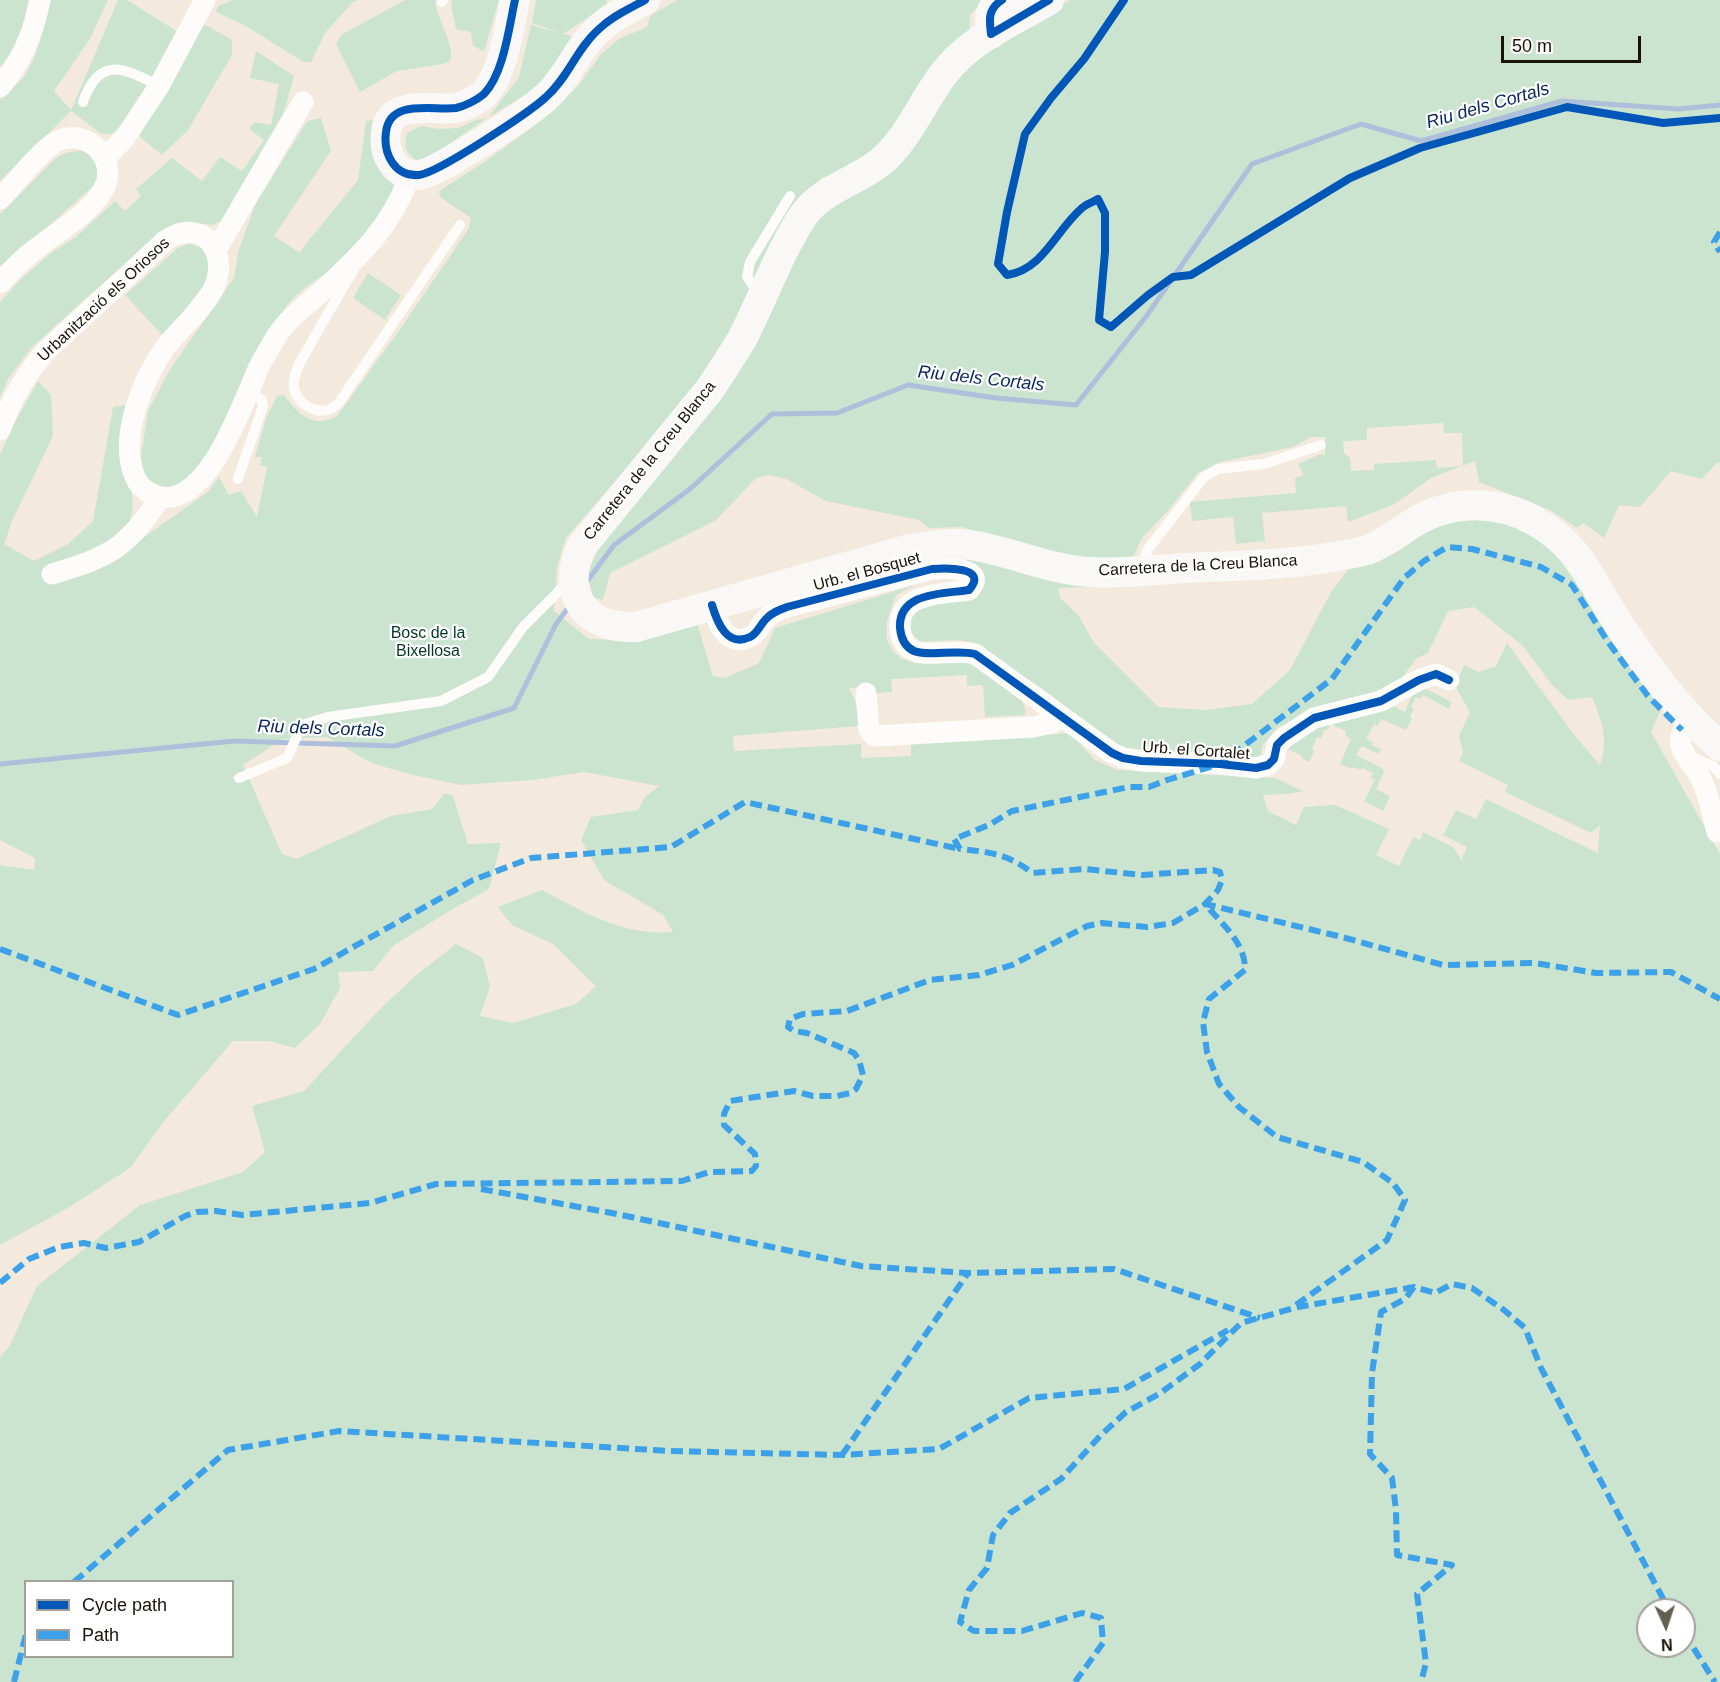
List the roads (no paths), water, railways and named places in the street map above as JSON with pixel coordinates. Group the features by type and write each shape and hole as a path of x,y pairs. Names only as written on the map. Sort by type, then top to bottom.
{"main road":[{"path":"515,0 499,67 491,84 483,94 457,108 416,107 404,110 389,122 385,142 389,158 394,166 410,175 419,175 438,168 536,106 558,84 597,30 612,18 645,0"},
{"path":"991,34 990,11 1002,0"},
{"name":"Carretera de la Creu Blanca","path":"1049,0 991,34 957,58 942,75 896,146 878,164 811,206 798,224 742,339 710,388 582,546 575,560 573,578 581,603 589,615 618,628 636,627 910,549 938,544 977,546 1058,567 1088,572 1254,565 1333,557 1367,550 1394,537 1420,519 1446,508 1474,504 1504,507 1531,519 1559,536 1575,552 1633,645 1667,691 1720,746"}],"street":[{"path":"0,87 22,53 34,27 40,0"},
{"path":"105,157 124,139 159,86 205,0"},
{"path":"303,102 216,250 218,274 212,292 167,346 143,388 134,417 130,445 133,472 138,485 147,493 160,497 172,497 183,493 212,464 231,434 260,366 279,333 292,317 360,256 378,236 398,205 410,175"},
{"path":"0,199 44,151 58,141 72,138 83,140 100,150 110,169 102,194 78,216 31,252 0,283"},
{"name":"Urbanització els Oriosos","path":"0,430 20,386 35,363 166,240 177,233 191,231 210,240 216,250"},
{"path":"52,574 86,564 128,541 142,525 160,497"},
{"name":"Urb. el Bosquet","path":"712,605 718,625 724,634 734,639 749,638 756,633 766,618 787,607 932,569 960,568 969,572 973,579 973,585 969,590 913,600 905,607 900,628 905,644 913,650 924,653 964,651 975,654 1112,753 1123,758"},
{"name":"Urb. el Cortalet","path":"1123,758 1256,768 1268,765 1274,759 1277,745 1314,718 1381,701 1419,680 1436,674 1449,680"},
{"path":"866,693 869,730 876,736 1033,727 1052,723 1060,716"},
{"path":"1691,718 1682,730 1681,747 1702,781 1719,834"}],"lane":[{"path":"83,102 94,78 104,71 119,69 138,75 159,86"},
{"path":"765,290 753,285 747,277 750,262 790,196"},
{"path":"360,256 299,364 293,382 295,394 301,403 313,409 321,411 331,409 338,404 460,225"},
{"path":"238,479 263,406 262,400 249,391"},
{"path":"1140,570 1148,549 1204,477 1218,469 1264,464 1321,445"},
{"path":"239,778 287,758 302,725 328,717 441,702 488,677 523,627 573,578"},
{"path":"1686,756 1704,761 1720,774"}],"waterway":[{"name":"Riu dels Cortals","path":"585,584 614,545 690,489 772,414 837,413 908,385 996,398 1076,405 1145,318 1252,164 1361,124 1421,141 1562,101 1678,109 1720,105"},
{"name":"Riu dels Cortals","path":"0,764 234,741 395,746 514,708 556,624 571,604"}],"park label":[{"name":"Bosc de la Bixellosa","path":"428,643"}]}
